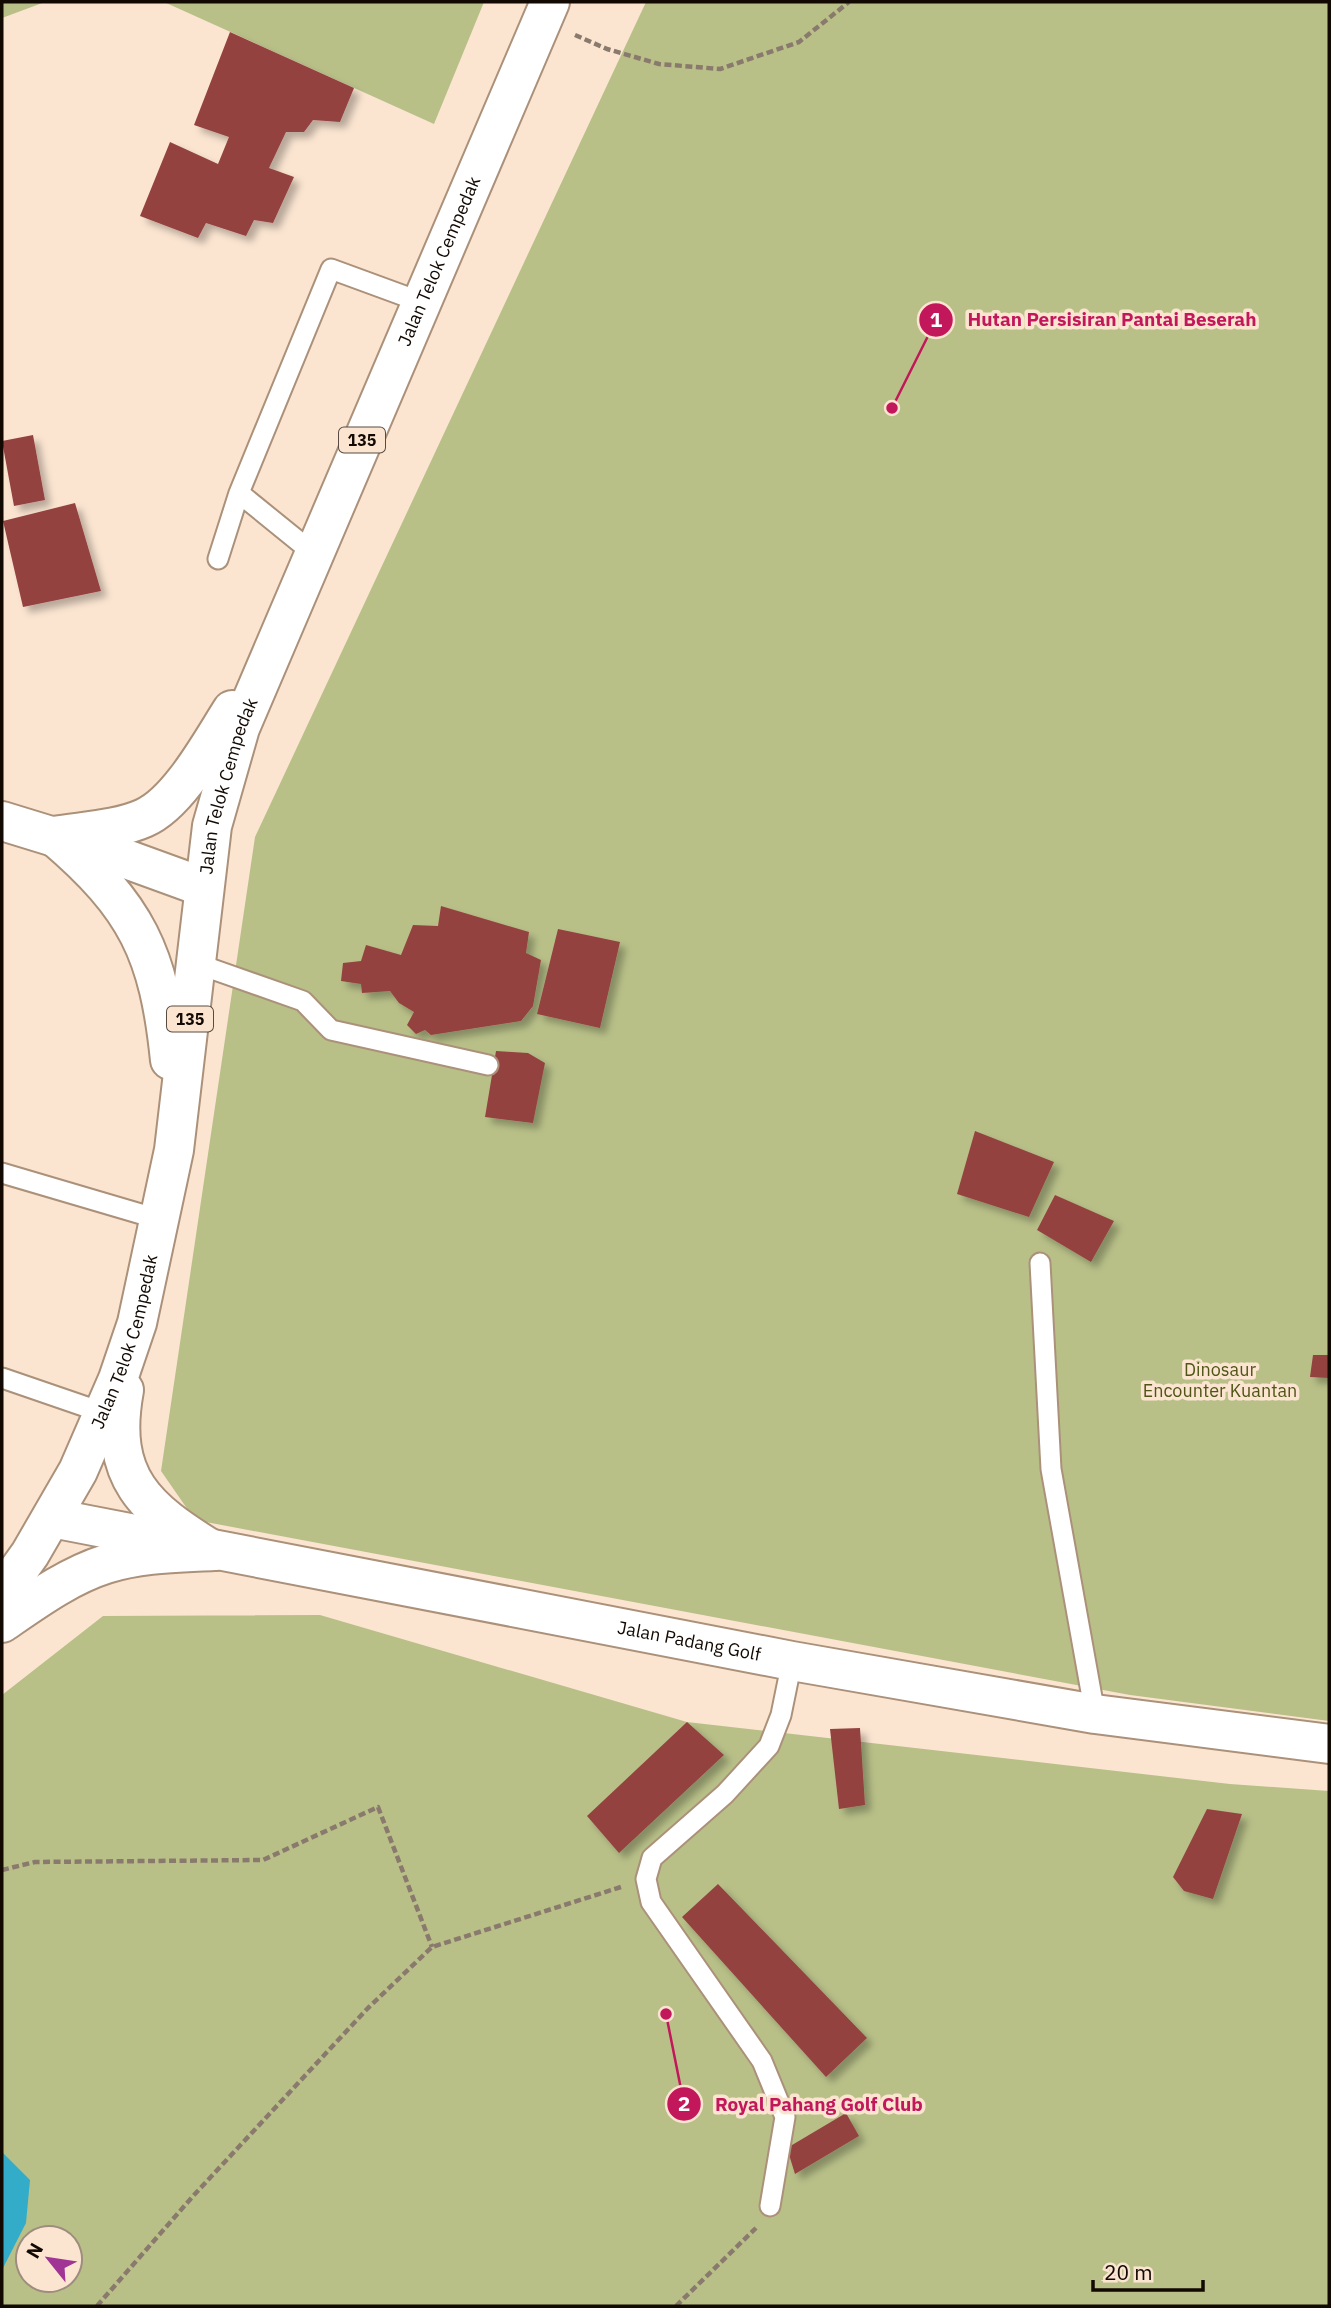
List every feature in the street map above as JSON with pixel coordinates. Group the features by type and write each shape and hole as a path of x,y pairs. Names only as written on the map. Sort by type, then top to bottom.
{"main road":[{"name":"Jalan Telok Cempedak","path":"2,1593 16,1556 52,1518 78,1471 104,1413 137,1323 174,1150 203,887 223,778 240,728 546,11"},
{"path":"54,836 119,826 147,817 172,796 215,737 278,636"},
{"path":"2,821 203,887"},
{"path":"54,836 87,864 116,895 137,926 154,964 165,1012 174,1150"},
{"path":"137,1323 120,1412 121,1447 129,1477 146,1501 170,1524 214,1551"},
{"name":"Jalan Padang Golf","path":"52,1518 792,1661 1095,1714 1329,1744"},
{"path":"2,1623 58,1585 105,1564 145,1555 214,1551"}],"lane":[{"path":"218,559 239,494 331,269 421,302"},
{"path":"239,494 313,553"},
{"path":"195,963 303,1001 331,1030 488,1065"},
{"path":"2,1173 158,1219"},
{"path":"1040,1263 1051,1469 1095,1714"},
{"path":"2,1378 104,1413"},
{"path":"769,2207 785,2117 762,2061 651,1902 646,1879 652,1858 725,1794 769,1745 781,1715 792,1661"}],"path":[{"path":"546,11 607,48 659,64 720,69 799,42 849,2"},
{"path":"2,1870 35,1862 263,1860 378,1807 432,1947"},
{"path":"97,2306 194,2194 368,2008 432,1947 646,1879"},
{"path":"676,2306 750,2237 769,2207"}],"green space":[{"path":"2,2 45,2 2,18"},
{"path":"164,2 484,2 434,124"},
{"name":"Dinosaur Encounter Kuantan","path":"646,2 1329,2 1329,1721 1130,1695 195,1520 161,1471 255,837"},
{"path":"320,1615 687,1722 1230,1784 1329,1791 1329,2306 2,2306 2,1695 103,1616"}],"water":[{"path":"2,2152 30,2180 26,2223 14,2224 14,2246 2,2270"}],"building":[{"path":"230,32 354,88 340,122 313,120 304,132 286,132 269,168 294,177 273,223 254,220 246,236 206,223 198,238 140,216 170,142 218,164 229,137 194,125"},
{"path":"33,435 45,500 14,506 2,441"},
{"path":"75,503 101,591 23,607 3,521"},
{"path":"441,906 529,932 526,953 541,960 533,1006 521,1021 431,1035 425,1030 416,1034 407,1025 414,1012 399,1003 390,991 362,993 361,984 341,981 343,963 361,961 366,945 401,955 413,925 438,926"},
{"path":"558,929 620,942 600,1028 537,1014"},
{"path":"496,1051 528,1053 545,1063 533,1123 485,1117"},
{"path":"975,1131 1054,1162 1029,1217 957,1194"},
{"path":"1055,1195 1114,1221 1091,1262 1037,1230"},
{"path":"1313,1355 1329,1355 1329,1378 1310,1377"},
{"path":"687,1722 724,1755 619,1853 587,1816"},
{"path":"860,1728 865,1805 839,1809 830,1729"},
{"path":"1207,1809 1242,1814 1213,1899 1184,1891 1173,1877"},
{"path":"718,1884 867,2038 826,2077 682,1917"},
{"path":"846,2113 859,2136 795,2174 787,2148"}],"place":[{"name":"Hutan Persisiran Pantai Beserah","path":"892,408"},
{"name":"Royal Pahang Golf Club","path":"666,2014"}]}
